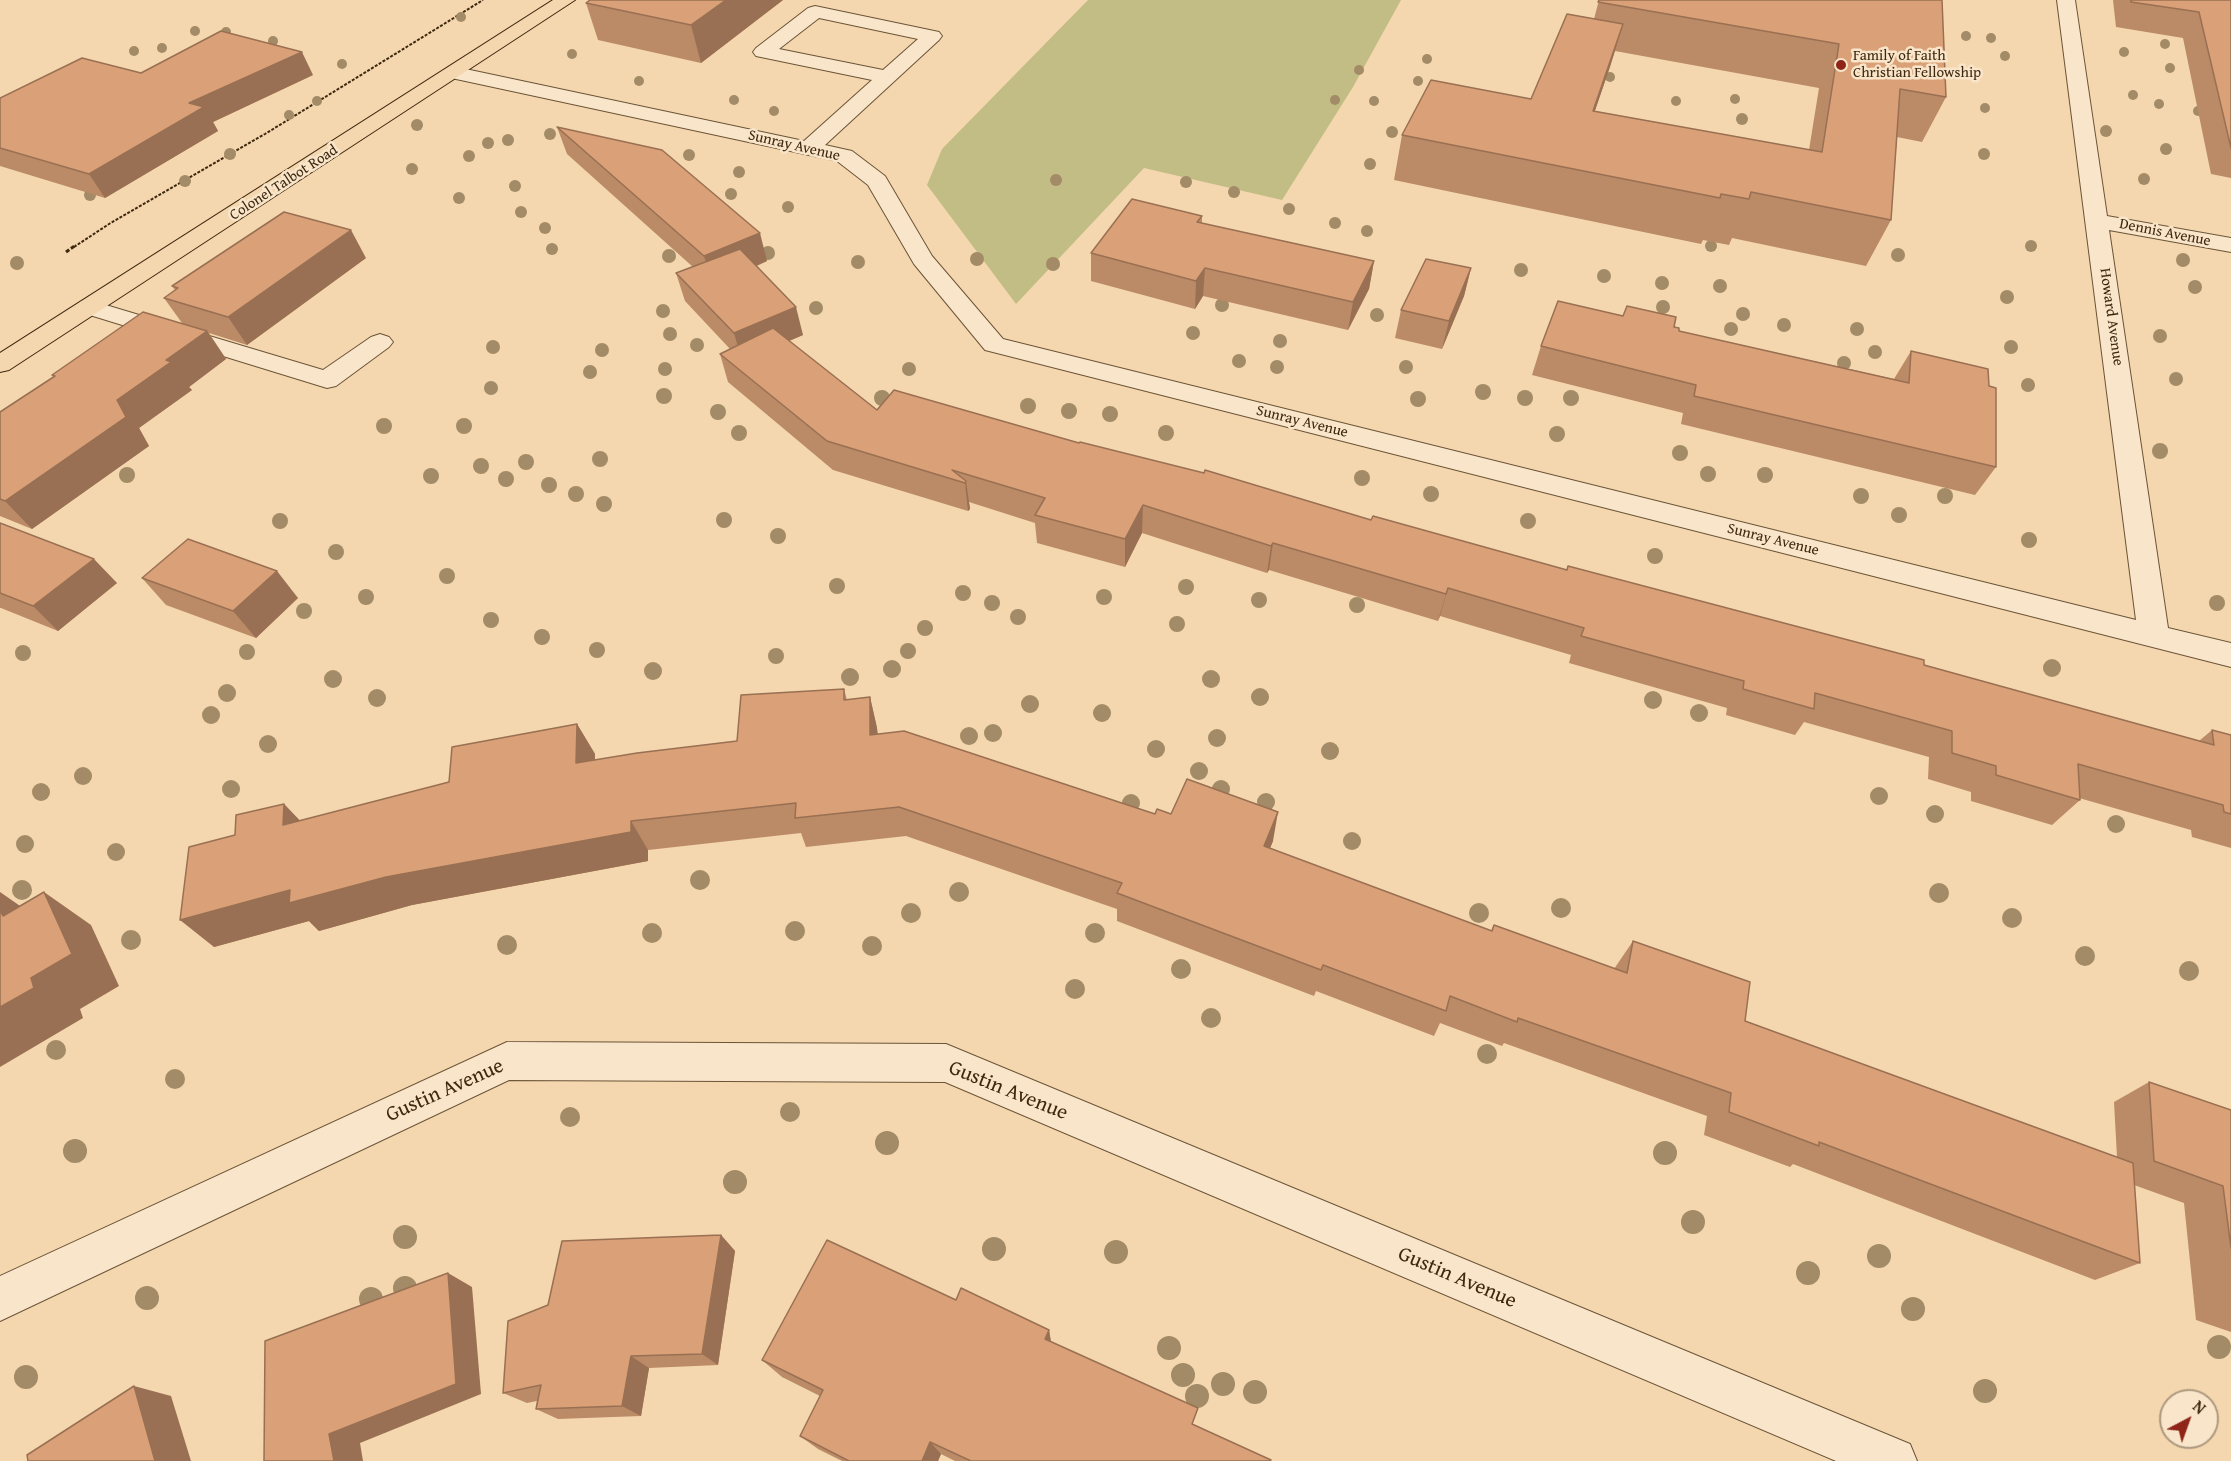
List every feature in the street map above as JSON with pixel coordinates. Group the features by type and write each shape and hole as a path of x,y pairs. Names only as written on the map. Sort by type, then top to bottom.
{"main road":[{"name":"Colonel Talbot Road","path":"0,363 456,73 566,0"}],"street":[{"name":"Howard Avenue","path":"2066,0 2154,635"},
{"path":"808,148 887,77 932,36 815,12 763,51 887,77"},
{"name":"Sunray Avenue","path":"456,73 843,156 877,181 922,259 994,345 2231,655"},
{"name":"Dennis Avenue","path":"2098,221 2231,246"},
{"path":"89,307 327,380 380,342"},
{"name":"Gustin Avenue","path":"0,1299 507,1061 946,1063 1893,1461"}],"path":[{"path":"66,252 483,0"}],"shaded area":[{"path":"1088,0 1401,0 1353,87 1282,200 1144,168 1016,304 927,185 942,149"}],"building":[{"path":"590,0 726,0 691,25 586,3"},
{"path":"1599,0 1942,0 1946,97 1900,89 1891,220 1751,192 1749,199 1721,194 1720,198 1402,135 1431,80 1531,99 1567,14 1623,24 1593,111 1822,152 1839,44 1598,2"},
{"path":"2131,0 2231,0 2231,148 2199,12 2131,2"},
{"path":"221,31 302,52 189,103 204,107 89,174 0,148 0,98 82,58 141,73"},
{"path":"557,127 662,150 760,233 704,256"},
{"path":"1132,199 1202,216 1197,222 1374,261 1353,302 1205,268 1196,281 1091,253"},
{"path":"284,212 351,230 228,317 164,298 178,288 172,286"},
{"path":"740,249 796,307 734,333 676,273"},
{"path":"1426,259 1471,268 1449,321 1401,310"},
{"path":"1558,301 1623,316 1627,306 1676,317 1674,327 1679,328 1679,331 1909,383 1911,351 1988,369 1989,386 1996,388 1996,467 1694,396 1696,385 1541,346"},
{"path":"143,312 207,331 166,360 171,362 117,400 126,417 5,501 0,499 0,412 55,376 52,375"},
{"path":"773,328 877,410 894,390 1079,443 1204,473 1205,470 1371,520 1373,516 1567,570 1568,566 1924,660 1924,665 2214,745 2212,730 2231,735 2231,814 2224,812 2223,805 2078,764 2080,800 1996,775 1996,766 1952,753 1952,731 1815,693 1814,709 1743,689 1744,681 1581,636 1584,628 1448,588 1446,594 1273,543 1271,546 1143,505 1125,539 1035,515 1045,498 952,470 966,481 965,483 827,441 720,354"},
{"path":"0,523 94,559 33,606 0,593"},
{"path":"188,539 277,571 233,611 142,578"},
{"path":"844,689 844,700 870,697 870,735 904,731 1155,814 1157,809 1171,814 1187,779 1278,812 1264,846 1492,931 1494,925 1627,973 1633,941 1750,982 1745,1021 2133,1163 2140,1263 1819,1142 1819,1146 1729,1112 1731,1093 1518,1018 1517,1022 1450,996 1446,1011 1323,965 1321,970 1117,893 1122,883 899,807 795,818 796,803 631,821 631,832 386,877 289,903 290,890 180,920 189,847 235,835 236,815 284,804 283,825 449,782 452,747 577,724 576,763 737,741 741,695"},
{"path":"44,892 72,954 31,978 34,988 0,1007 0,910 3,916"},
{"path":"2149,1082 2231,1110 2231,1248 2223,1186 2154,1161"},
{"path":"721,1235 702,1354 631,1356 622,1406 536,1409 541,1385 503,1393 508,1321 548,1305 562,1241"},
{"path":"827,1240 956,1300 961,1288 1049,1330 1045,1339 1198,1408 1192,1424 1271,1460 971,1461 930,1442 922,1461 849,1461 800,1436 823,1390 762,1360"},
{"path":"448,1273 456,1384 329,1434 334,1461 264,1461 265,1341"},
{"path":"134,1386 155,1461 28,1461 27,1455"}],"place":[{"name":"Family of Faith Christian Fellowship","path":"1841,65"}]}
